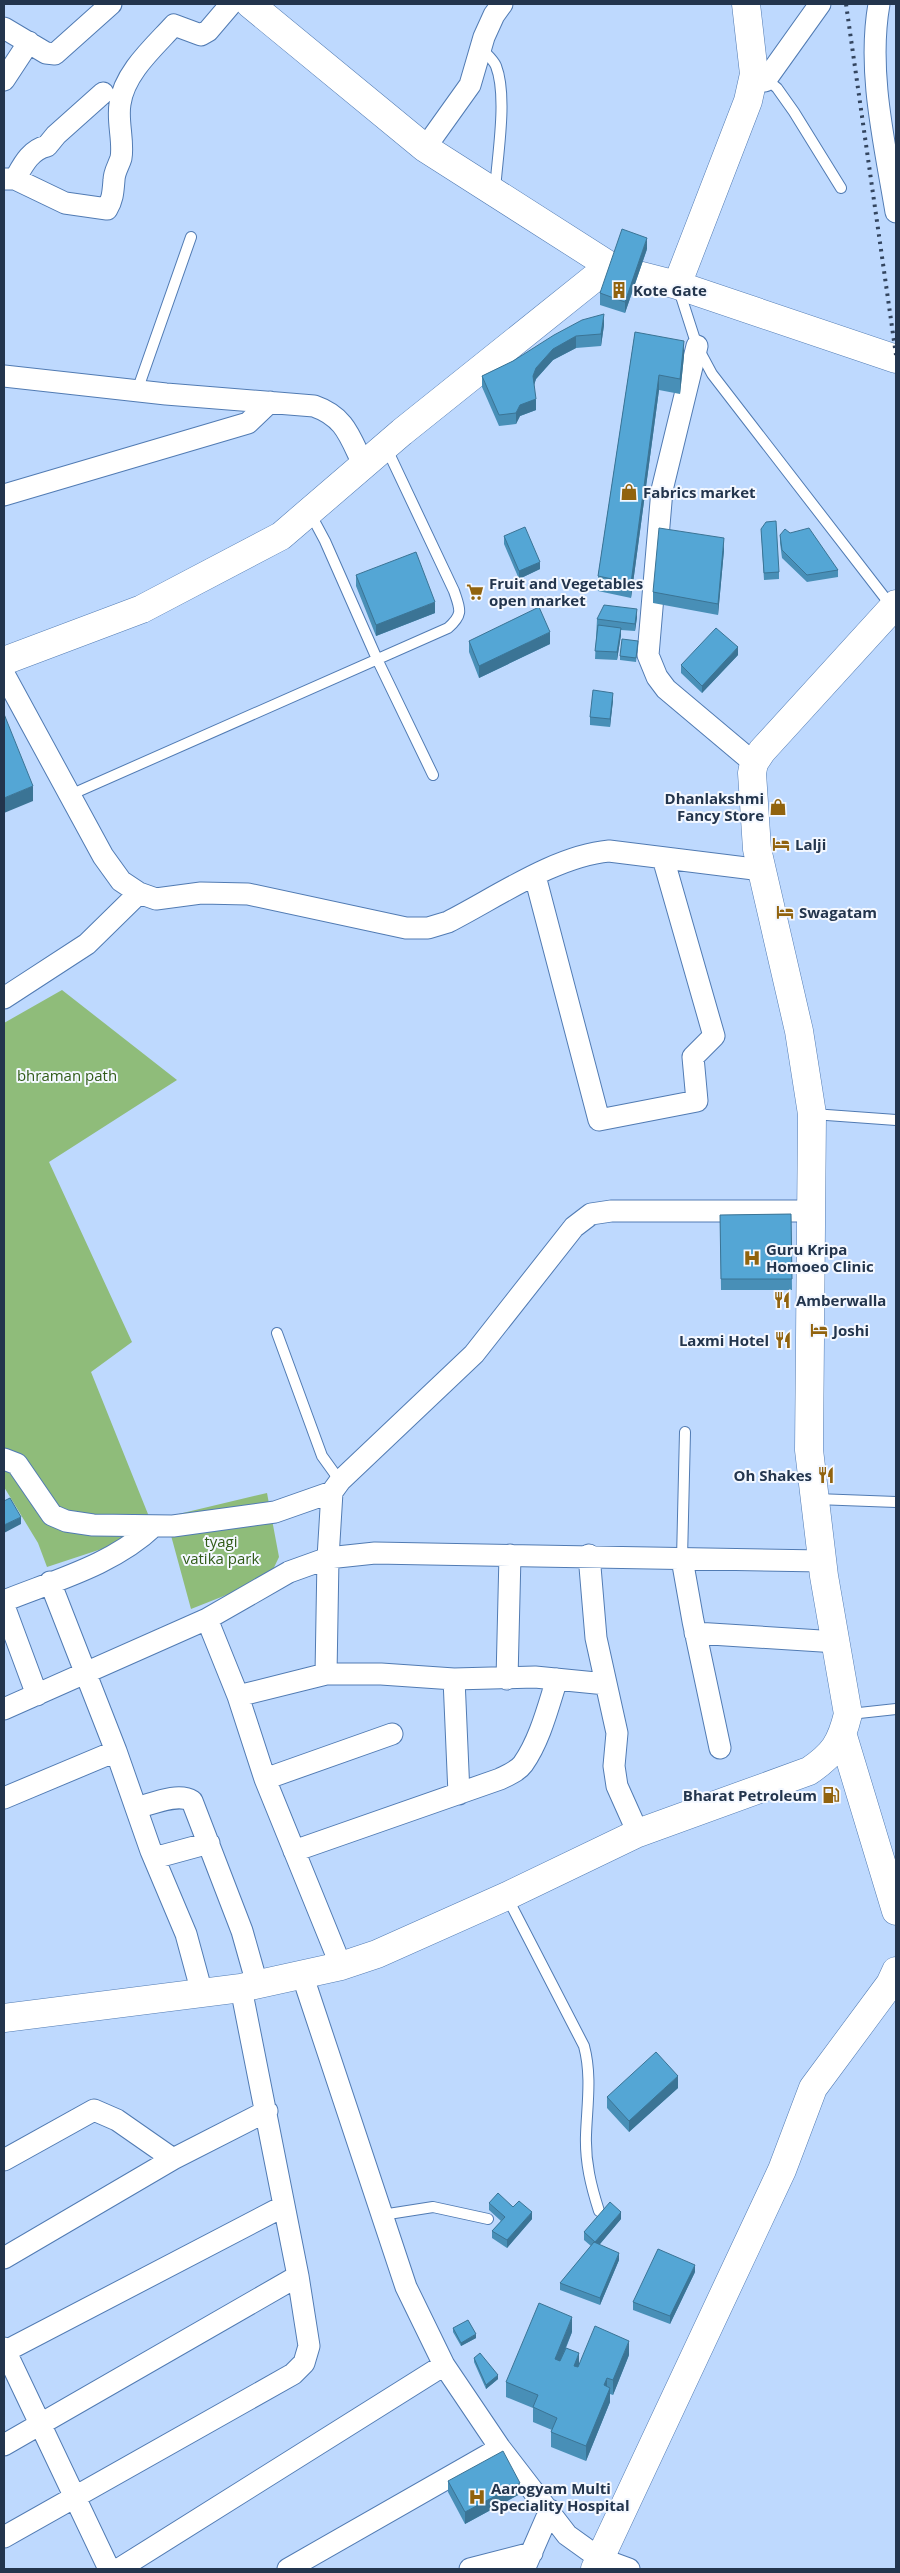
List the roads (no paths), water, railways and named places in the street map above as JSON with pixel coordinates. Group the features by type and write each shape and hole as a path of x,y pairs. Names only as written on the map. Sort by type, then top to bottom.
{"street":[{"path":"4,28 46,53 55,54 111,4"},
{"path":"103,93 56,135 47,146 39,148 28,158 9,179 65,203 108,209 114,193 114,177 121,156 118,128 120,102 124,87 144,57 174,25 201,34 208,31 231,4"},
{"path":"250,4 425,148 620,270 677,285 896,360"},
{"path":"425,148 470,85 494,15 502,4"},
{"path":"746,4 760,77"},
{"path":"677,285 748,101 760,77 820,4"},
{"path":"879,4 875,43 890,130 896,212"},
{"path":"4,80 29,42"},
{"path":"4,661 142,609 281,536 386,447 620,270"},
{"path":"697,346 662,490 648,655 657,677 666,689 754,763"},
{"path":"4,376 137,391 314,406 330,412 344,426 364,466"},
{"path":"4,495 248,423 270,402"},
{"path":"895,609 762,752 754,763 752,773 757,849 799,1030 812,1114 809,1450 822,1561 837,1642 846,1725 896,1911"},
{"path":"4,674 103,856 121,881 138,893 156,899 201,893 248,894 406,928 428,928 448,922 566,860 589,853 609,851 762,870"},
{"path":"535,876 599,1120 697,1101 693,1057 714,1036 663,858"},
{"path":"4,998 87,944 138,893"},
{"path":"4,1459 17,1464 47,1510 57,1518 93,1525 173,1526 275,1512 336,1486 474,1354 574,1227 591,1214 611,1211 811,1211"},
{"path":"326,1674 328,1558 336,1486"},
{"path":"4,1601 113,1557 136,1544 154,1526"},
{"path":"4,1709 207,1619 290,1572 328,1558 375,1553 822,1561"},
{"path":"507,1679 510,1555"},
{"path":"589,1556 596,1638 617,1733 614,1766 617,1786 638,1833"},
{"path":"682,1559 695,1633 720,1748"},
{"path":"50,1582 116,1750 154,1858 186,1934 202,1993"},
{"path":"4,1606 37,1695"},
{"path":"207,1619 238,1696 266,1779 341,1966"},
{"path":"695,1633 837,1642"},
{"path":"238,1696 326,1674 381,1674 454,1679 557,1679 606,1684"},
{"path":"454,1679 459,1794"},
{"path":"294,1851 500,1779 522,1765 546,1714 557,1679"},
{"path":"4,2018 249,1986 341,1966 377,1954 506,1896 638,1833 809,1770 828,1758 846,1725"},
{"path":"266,1779 392,1734"},
{"path":"4,1798 116,1750"},
{"path":"4,2537 293,2374 304,2363 309,2346 298,2276 266,2111 242,1931 192,1801 186,1797 136,1808"},
{"path":"154,1858 209,1842"},
{"path":"597,2563 782,2170 813,2088 890,1984 896,1971"},
{"path":"302,1974 406,2287 444,2365 500,2448 550,2510 567,2535 597,2563 629,2569"},
{"path":"4,2160 94,2110 107,2113 173,2159"},
{"path":"4,2258 173,2159 266,2111"},
{"path":"108,2569 76,2498 4,2350 284,2206"},
{"path":"4,2445 298,2276"},
{"path":"118,2569 444,2365"},
{"path":"288,2569 500,2448"},
{"path":"470,2569 528,2561 550,2510"}],"lane":[{"path":"482,48 495,64 500,78 502,97 495,191"},
{"path":"760,77 777,88 841,188"},
{"path":"137,391 191,237"},
{"path":"677,285 697,346 712,374 895,609"},
{"path":"70,795 448,628 458,620 460,612 454,591 386,447"},
{"path":"309,512 325,541 377,659 433,775"},
{"path":"812,1114 896,1120"},
{"path":"277,1332 322,1456 336,1486"},
{"path":"682,1559 685,1432"},
{"path":"815,1499 896,1502"},
{"path":"846,1725 896,1709"},
{"path":"506,1896 584,2046 589,2063 587,2158 590,2183 599,2211"},
{"path":"382,2215 433,2207 488,2219"}],"railway":[{"path":"846,4 896,355"}],"place":[{"name":"Kote Gate","path":"619,290"},
{"name":"Fabrics market","path":"629,492"},
{"name":"Fruit and Vegetables open market","path":"475,592"},
{"name":"Dhanlakshmi Fancy Store","path":"778,807"},
{"name":"Lalji","path":"781,844"},
{"name":"Swagatam","path":"785,912"},
{"name":"Guru Kripa Homoeo Clinic","path":"752,1258"},
{"name":"Amberwalla","path":"782,1300"},
{"name":"Joshi","path":"819,1330"},
{"name":"Laxmi Hotel","path":"783,1340"},
{"name":"Oh Shakes","path":"826,1475"},
{"name":"Bharat Petroleum","path":"831,1795"},
{"name":"Aarogyam Multi Speciality Hospital","path":"477,2497"}],"park label":[{"name":"bhraman path","path":"67,1075"},
{"name":"tyagi vatika park","path":"221,1550"}]}
